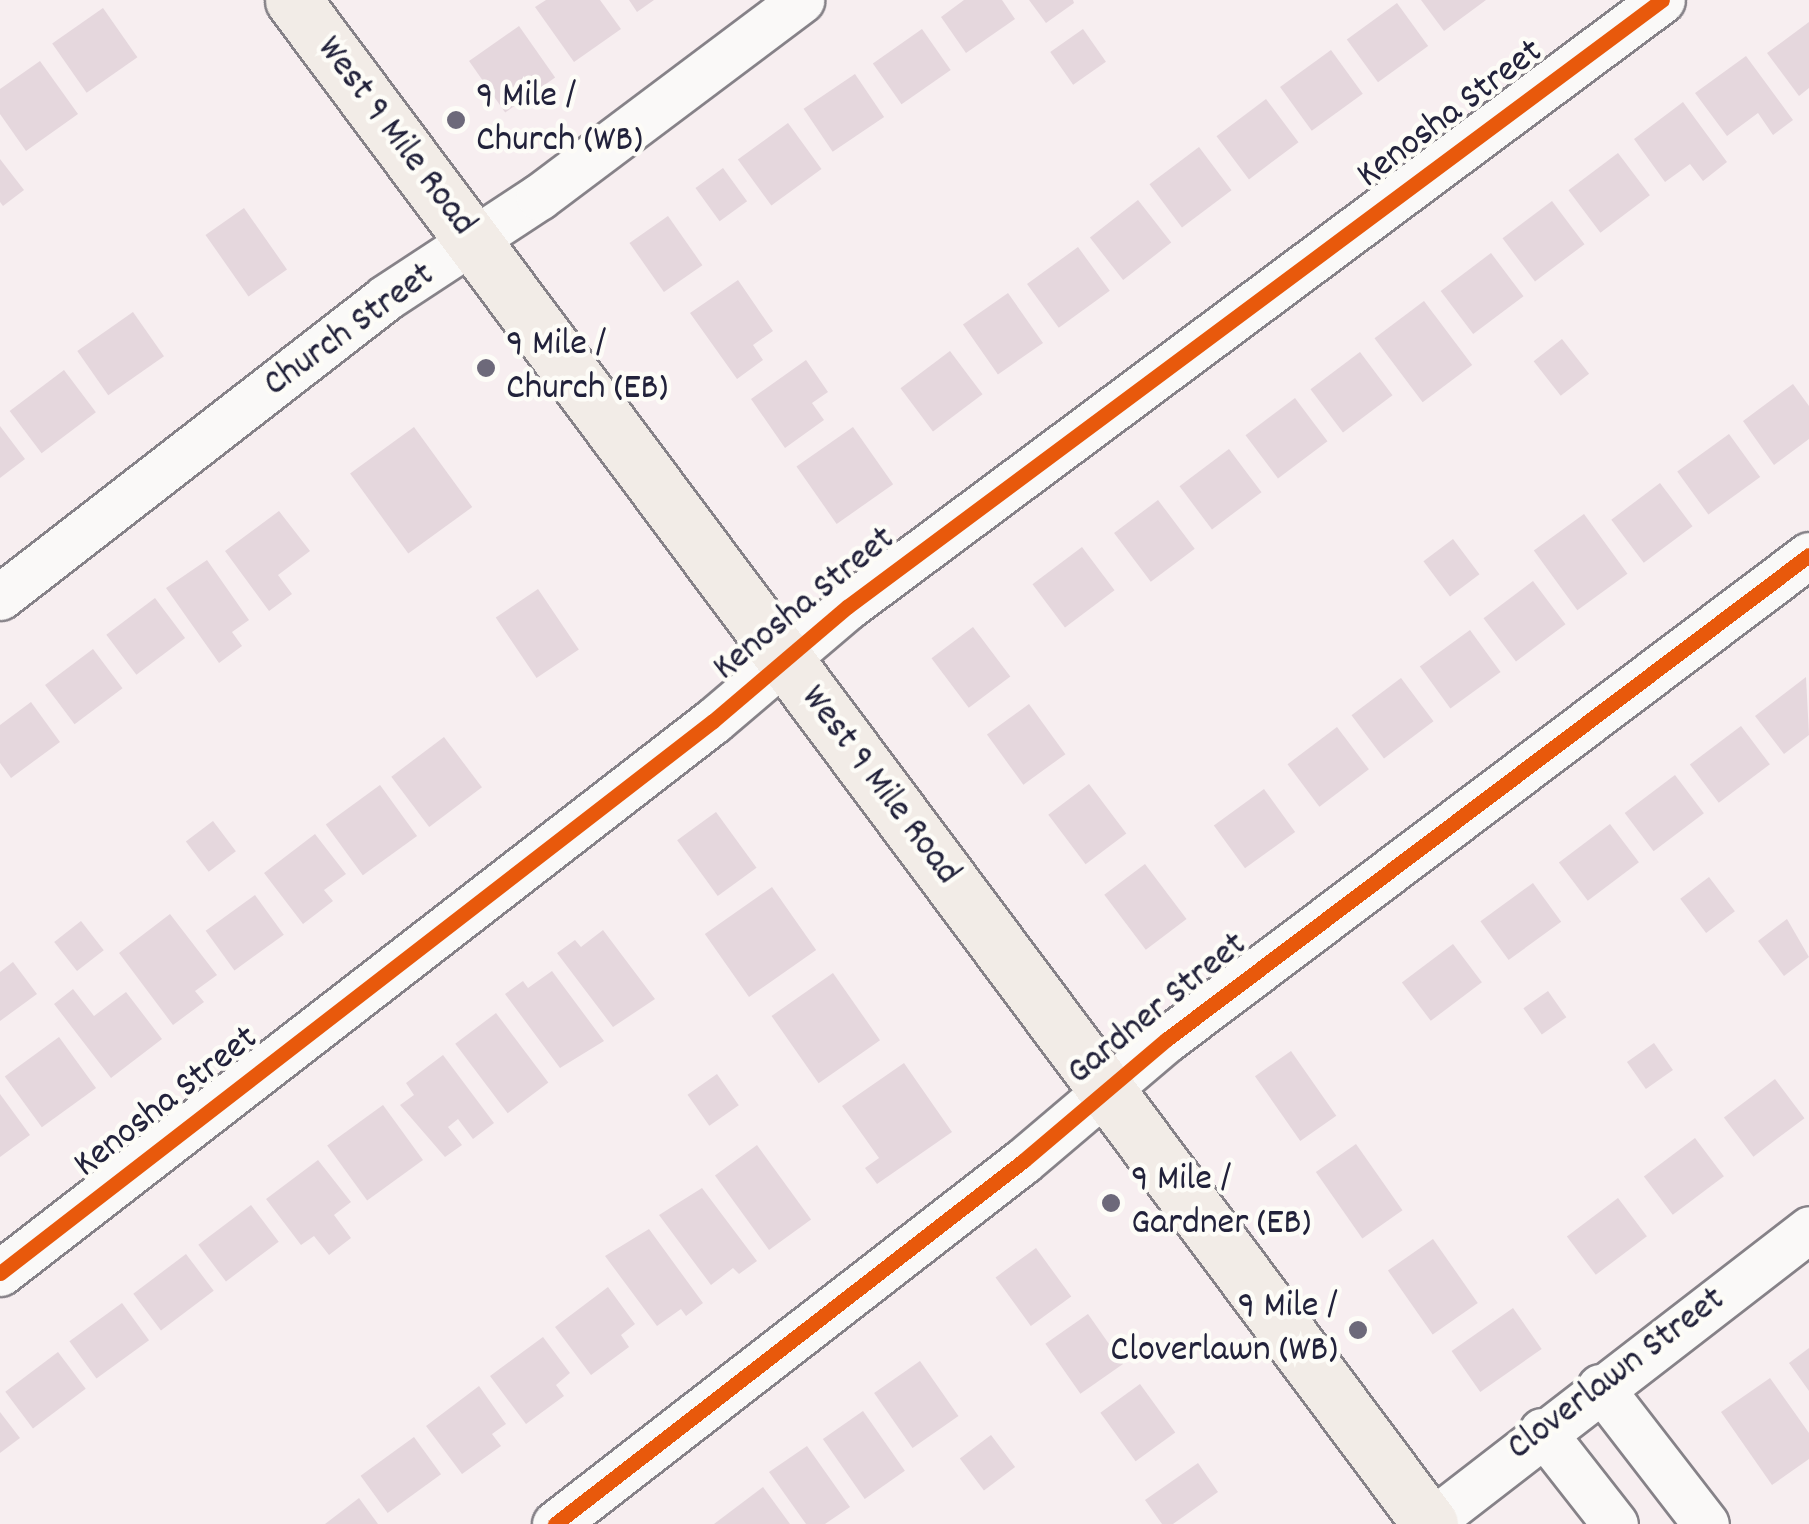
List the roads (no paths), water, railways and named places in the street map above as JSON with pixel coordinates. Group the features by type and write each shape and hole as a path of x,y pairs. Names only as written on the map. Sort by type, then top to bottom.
{"main road":[{"name":"West 9 Mile Road","path":"292,0 1429,1524"}],"street":[{"name":"Church Street","path":"0,596 385,298 474,244 801,0"},
{"name":"Kenosha Street","path":"0,1274 787,663 847,607 1662,0"},
{"name":"Gardner Street","path":"555,1524 1108,1094 1167,1038 1809,556"},
{"name":"Cloverlawn Street","path":"1429,1524 1542,1430 1809,1230"},
{"path":"1600,1387 1706,1524"},
{"path":"1542,1430 1614,1524"}],"place":[{"name":"9 Mile / Church (WB)","path":"456,120"},
{"name":"9 Mile / Church (EB)","path":"486,368"},
{"name":"9 Mile / Gardner (EB)","path":"1111,1203"},
{"name":"9 Mile / Cloverlawn (WB)","path":"1358,1330"}]}
